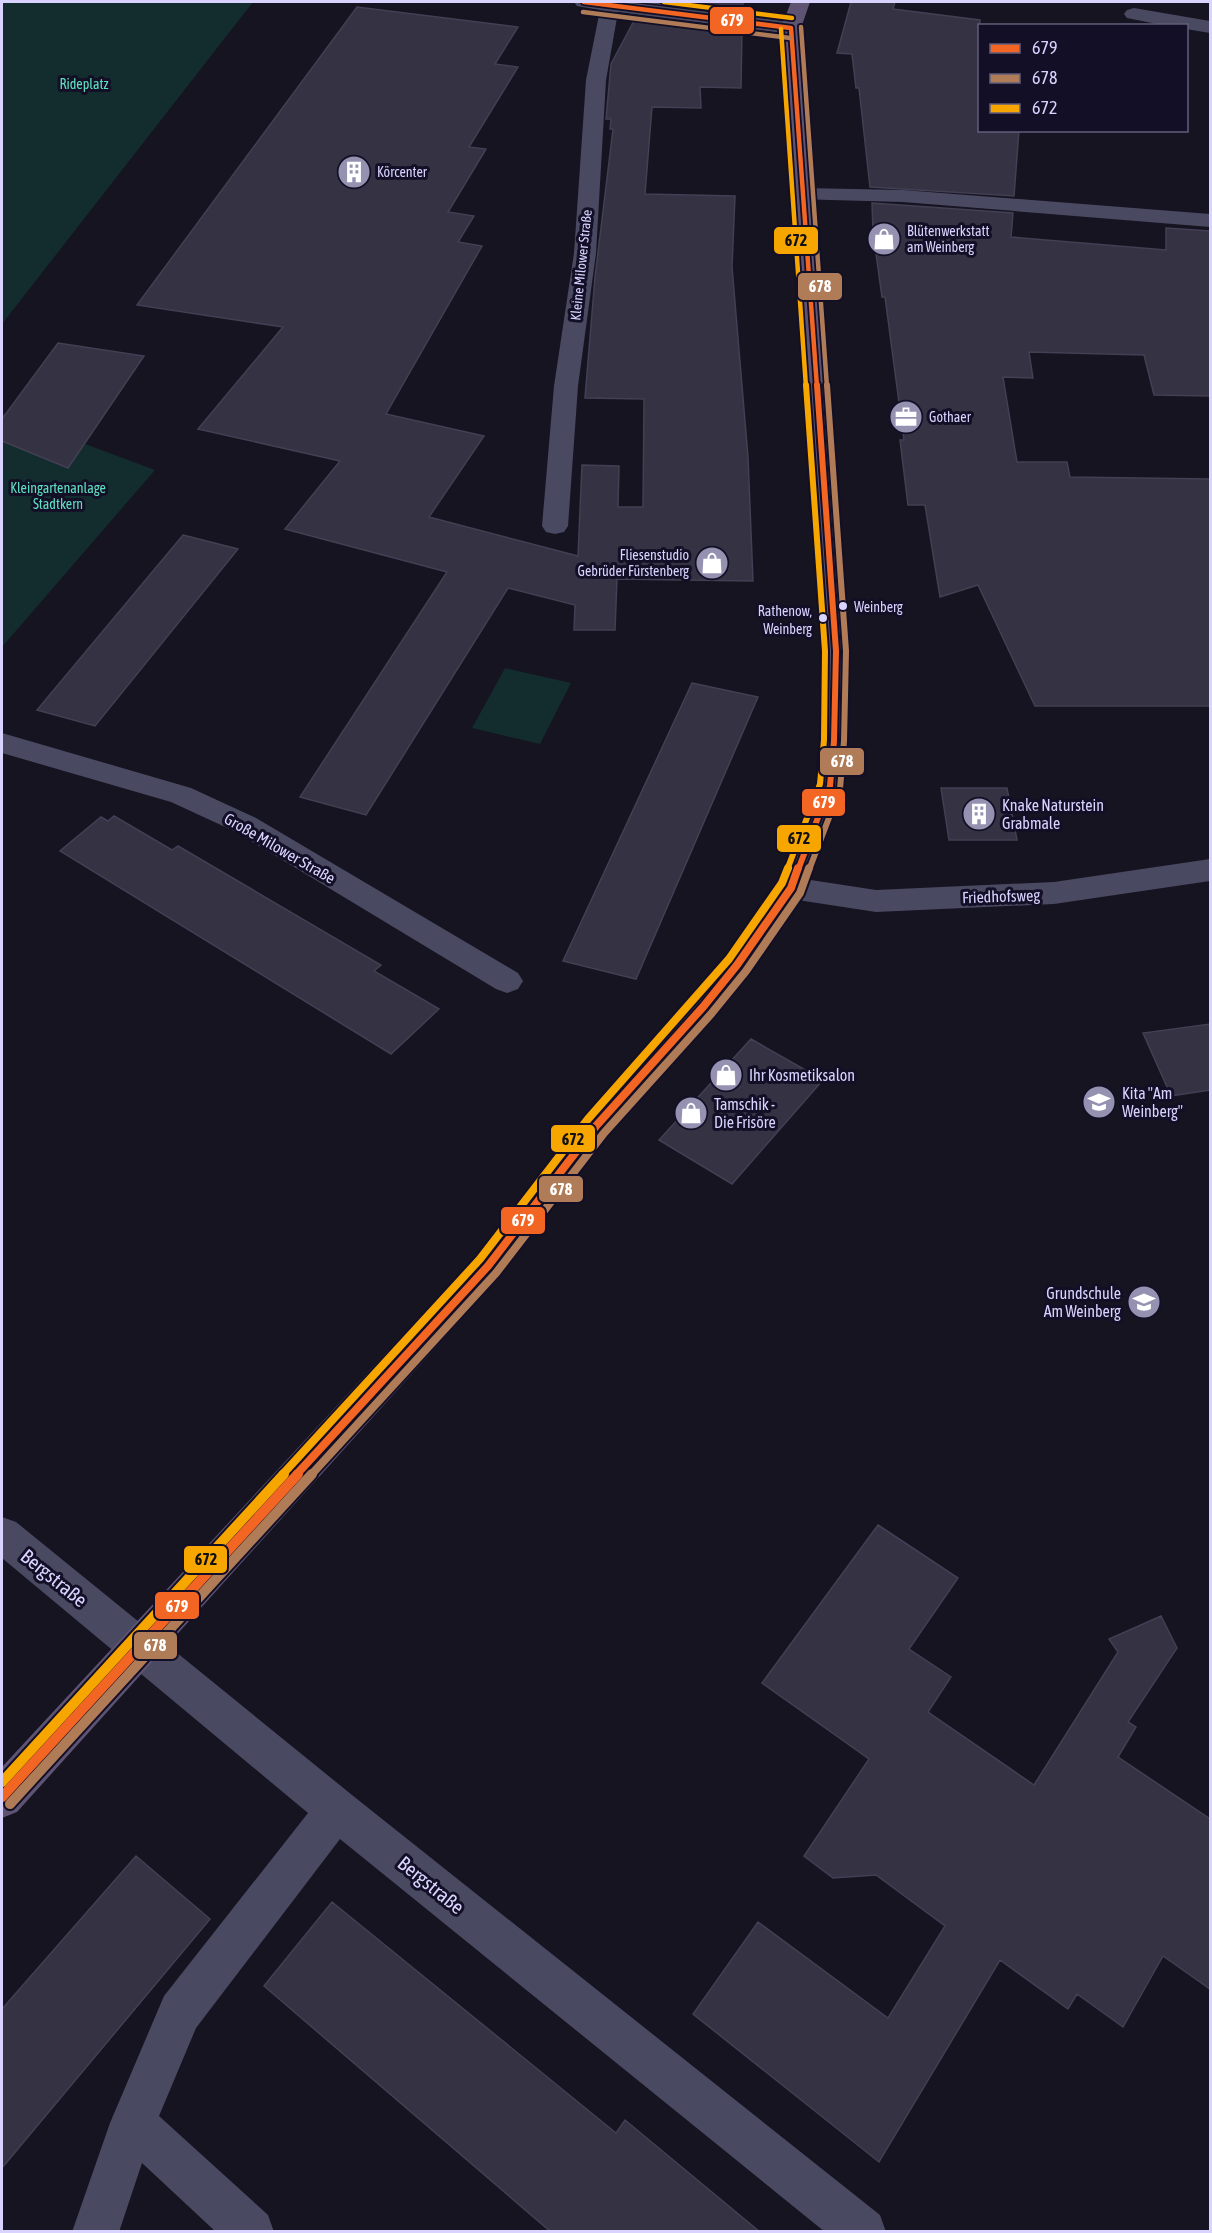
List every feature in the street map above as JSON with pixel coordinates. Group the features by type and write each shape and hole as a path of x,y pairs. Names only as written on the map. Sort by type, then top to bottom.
{"main road":[{"path":"2,1797 488,1266 596,1126 710,999 791,888 830,786 834,741 836,651 791,28 800,2"}],"street":[{"path":"584,2 615,3 791,28"},
{"name":"Kleine Milower Straße","path":"555,526 566,386 585,253 596,80 606,20 615,3"},
{"path":"1134,14 1210,27"},
{"path":"803,194 903,196 1210,222"},
{"name":"Große Milower Straße","path":"2,743 80,768 181,795 235,820 507,981"},
{"name":"Friedhofsweg","path":"791,888 876,902 1054,893 1210,870"},
{"name":"Bergstraße","path":"2,1535 337,1810 863,2232"},
{"path":"95,2232 133,2123 180,2012 337,1810"},
{"path":"133,2123 251,2232"}],"green space":[{"name":"Rideplatz","path":"2,2 253,2 2,324"},
{"name":"Kleingartenanlage Stadtkern","path":"2,413 155,470 2,647"},
{"path":"505,668 571,683 540,744 472,728"}],"building":[{"path":"644,2 743,2 742,14"},
{"path":"851,2 895,2 893,9 980,20 978,24 978,132 1019,132 1014,196 870,187 859,88 856,88 852,54 837,53"},
{"path":"357,7 518,27 495,64 518,67 469,147 486,149 448,212 474,216 458,242 482,246 386,414 484,436 429,517 578,556 582,465 619,466 618,507 643,507 644,399 585,398 595,277 613,129 610,129 611,119 606,119 611,64 636,17 742,30 741,88 700,87 701,108 652,107 645,194 735,196 732,267 748,457 753,581 617,579 615,630 574,630 575,605 508,588 366,815 300,797 447,572 285,529 340,461 198,429 283,327 137,305"},
{"path":"872,203 1013,213 1011,237 1166,250 1166,228 1210,231 1210,396 1154,395 1144,355 1029,352 1033,378 1003,377 1017,462 1067,462 1070,477 1210,479 1210,706 1035,706 978,585 940,597 925,505 908,505 900,440 904,440 885,297 882,297 873,232"},
{"path":"58,343 144,356 68,468 2,441 2,419"},
{"path":"183,535 238,549 95,726 37,710"},
{"path":"692,683 758,697 636,979 563,961"},
{"name":"Knake Naturstein Grabmale","path":"941,788 1007,788 1017,840 949,840"},
{"path":"114,816 172,850 178,846 381,965 374,971 439,1009 391,1054 60,851 101,817 108,821"},
{"path":"1210,1024 1210,1090 1171,1096 1143,1033"},
{"path":"751,1039 823,1080 732,1184 659,1140"},
{"path":"878,1525 958,1578 909,1649 951,1677 928,1712 1034,1785 1118,1652 1109,1639 1161,1616 1177,1648 1128,1722 1136,1727 1118,1757 1210,1819 1210,1989 1163,1956 1123,2027 1077,1994 1068,2009 1000,1960 879,2162 693,2014 758,1922 888,2018 945,1926 876,1875 833,1878 804,1856 869,1759 762,1683"},
{"path":"136,1856 210,1919 2,2168 2,2009"},
{"path":"332,1902 616,2133 625,2120 760,2232 551,2232 264,1986"}],"transit line":[{"name":"679","path":"584,2 791,28"},
{"name":"672","path":"664,2 792,18"},
{"name":"678","path":"583,12 790,38"},
{"name":"678","path":"10,1804 496,1273 604,1133 711,1014 746,971 800,893 840,789 844,741 846,651 801,27"},
{"name":"679","path":"2,1797 488,1266 596,1126 703,1007 737,965 791,888 830,786 834,741 836,651 791,28"},
{"name":"672","path":"2,1782 480,1259 588,1119 729,959 782,883 820,784 824,740 825,651 781,29"}],"place":[{"name":"Körcenter","path":"354,172"},
{"name":"Blütenwerkstatt am Weinberg","path":"884,239"},
{"name":"Gothaer","path":"906,417"},
{"name":"Fliesenstudio Gebrüder Fürstenberg","path":"712,563"},
{"name":"Weinberg","path":"843,606"},
{"name":"Rathenow, Weinberg","path":"823,618"},
{"name":"Knake Naturstein Grabmale","path":"979,814"},
{"name":"Ihr Kosmetiksalon","path":"726,1075"},
{"name":"Kita \"Am Weinberg\"","path":"1099,1102"},
{"name":"Tamschik - Die Frisöre","path":"691,1113"},
{"name":"Grundschule Am Weinberg","path":"1144,1302"}]}
